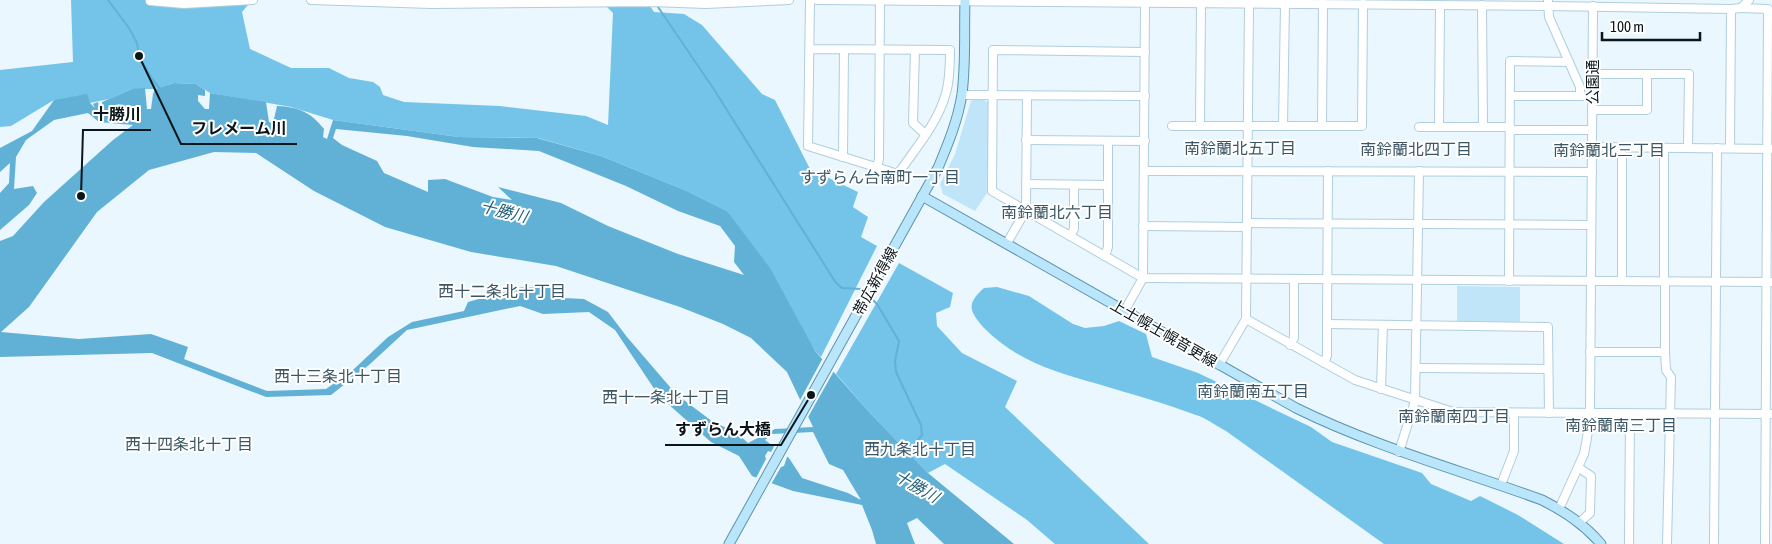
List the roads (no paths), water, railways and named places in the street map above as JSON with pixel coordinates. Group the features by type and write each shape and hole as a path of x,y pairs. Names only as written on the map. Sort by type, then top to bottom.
{"main road":[{"name":"帯広新得線","path":"729,544 938,168 953,131 962,95 965,1"},
{"name":"上士幌士幌音更線","path":"922,196 1296,408 1324,422 1399,452 1542,500 1580,522 1601,544"}],"street":[{"path":"150,1 184,4 253,0"},
{"path":"311,0 715,4 789,0"},
{"path":"810,0 808,146 898,174 936,117 946,94 949,79 950,50 810,49"},
{"path":"817,0 1118,1 1200,4 1239,2 1249,4 1426,2 1440,5 1548,3 1637,8 1768,9 1770,62 1770,282 1769,414 1765,544"},
{"path":"877,168 879,159 880,0"},
{"path":"1741,8 1749,0"},
{"path":"1125,310 1144,278 1145,3"},
{"path":"1172,126 1362,126 1365,3"},
{"path":"1548,3 1549,16 1580,87 1580,96"},
{"path":"1200,4 1200,126"},
{"path":"1220,365 1246,319 1249,4"},
{"path":"1283,126 1285,4"},
{"path":"1322,126 1323,4"},
{"path":"1482,126 1485,4"},
{"path":"1439,126 1440,5"},
{"name":"公園通","path":"1560,509 1579,468 1587,438 1590,412 1593,6"},
{"path":"1730,148 1731,9"},
{"path":"843,157 844,50"},
{"path":"914,50 913,123 925,134"},
{"path":"1145,52 993,50 992,95 992,191 1144,278 1770,282"},
{"path":"1509,281 1510,61 1569,62"},
{"path":"1592,74 1689,74 1688,148"},
{"path":"1592,110 1647,110 1647,74"},
{"path":"962,95 1145,96"},
{"path":"1007,243 1026,210 1026,96"},
{"path":"1510,96 1592,96"},
{"path":"1419,127 1482,126 1592,130"},
{"path":"1026,140 1145,141"},
{"path":"1105,256 1108,247 1108,141"},
{"path":"1592,147 1770,149"},
{"path":"1622,147 1622,281"},
{"path":"1664,148 1665,352 1666,370 1671,377 1667,544"},
{"path":"1714,544 1718,148"},
{"path":"1145,171 1592,172"},
{"path":"1324,362 1327,356 1328,324 1328,171"},
{"path":"1399,452 1415,401 1419,171"},
{"path":"1026,184 1108,185"},
{"path":"1070,236 1074,230 1074,185"},
{"path":"1143,226 1328,223 1591,225"},
{"path":"1290,345 1294,338 1294,279"},
{"path":"1246,319 1355,380 1453,412 1769,414"},
{"path":"1328,324 1548,327 1549,413"},
{"path":"1381,389 1383,325"},
{"path":"1590,352 1665,352"},
{"path":"1417,368 1548,369"},
{"path":"1500,485 1514,451 1514,413"},
{"path":"1629,544 1630,413"},
{"path":"1579,468 1591,476 1590,512 1580,522"}],"water":[{"path":"174,83 196,84 205,90 205,96 198,95 198,101 205,109 209,109 210,93 266,102 269,122 273,123 277,106 298,109 304,111 319,123 324,129 323,137 327,139 333,120 459,137 537,138 601,156 687,191 727,211 770,268 815,351 871,414 928,473 1014,544 944,544 917,518 907,523 915,544 876,544 862,505 793,491 752,476 739,456 711,442 659,396 615,330 589,312 543,314 520,306 407,330 369,365 331,395 266,397 152,353 0,357 0,241 13,236 44,202 113,140 133,125 99,122 88,113 54,120 26,140 16,157 14,189 33,186 37,193 29,205 0,230 0,193 9,183 10,163 0,172 0,148 32,131 54,100 87,94 90,103 95,108 93,104 98,102 100,110 103,110 102,102 132,89 145,88 147,109 151,109 155,89","holes":["336,129 407,136 473,147 539,151 626,186 678,211 720,226 735,246 734,262 744,275 678,254 608,226 561,203 498,187 512,200 493,197 445,179 428,180 428,192 384,173 377,161 342,145 333,138","214,152 256,153 314,191 385,227 471,252 556,266 680,307 723,324 751,338 787,372 813,427 775,429 748,443 736,432 713,422 676,394 608,312 584,299 564,298 552,288 522,287 468,302 464,311 412,322 388,337 354,369 326,389 267,391 184,359 188,347 151,334 79,339 1,332 29,307 97,212 149,170","813,432 829,464 843,470 861,500 848,493 802,478 789,458 765,440 772,434"]}],"waterway":[{"path":"108,0 129,28 137,43 139,56 152,79 161,90"},
{"path":"656,4 713,88 836,283 842,288 861,289 866,293"},
{"path":"869,296 877,304 899,341 895,361 896,372 921,425 922,435 907,453"}],"place":[{"name":"フレメーム川","path":"139,56"},
{"name":"十勝川","path":"81,196"},
{"name":"すずらん大橋","path":"811,395"}],"district":[{"name":"南鈴蘭北五丁目","path":"1240,148"},
{"name":"南鈴蘭北四丁目","path":"1416,149"},
{"name":"南鈴蘭北三丁目","path":"1609,150"},
{"name":"すずらん台南町一丁目","path":"880,177"},
{"name":"南鈴蘭北六丁目","path":"1057,212"},
{"name":"西十二条北十丁目","path":"502,291"},
{"name":"西十三条北十丁目","path":"338,376"},
{"name":"南鈴蘭南五丁目","path":"1253,391"},
{"name":"西十一条北十丁目","path":"666,397"},
{"name":"南鈴蘭南四丁目","path":"1454,416"},
{"name":"南鈴蘭南三丁目","path":"1621,425"},
{"name":"西十四条北十丁目","path":"189,444"},
{"name":"西九条北十丁目","path":"920,449"}]}
